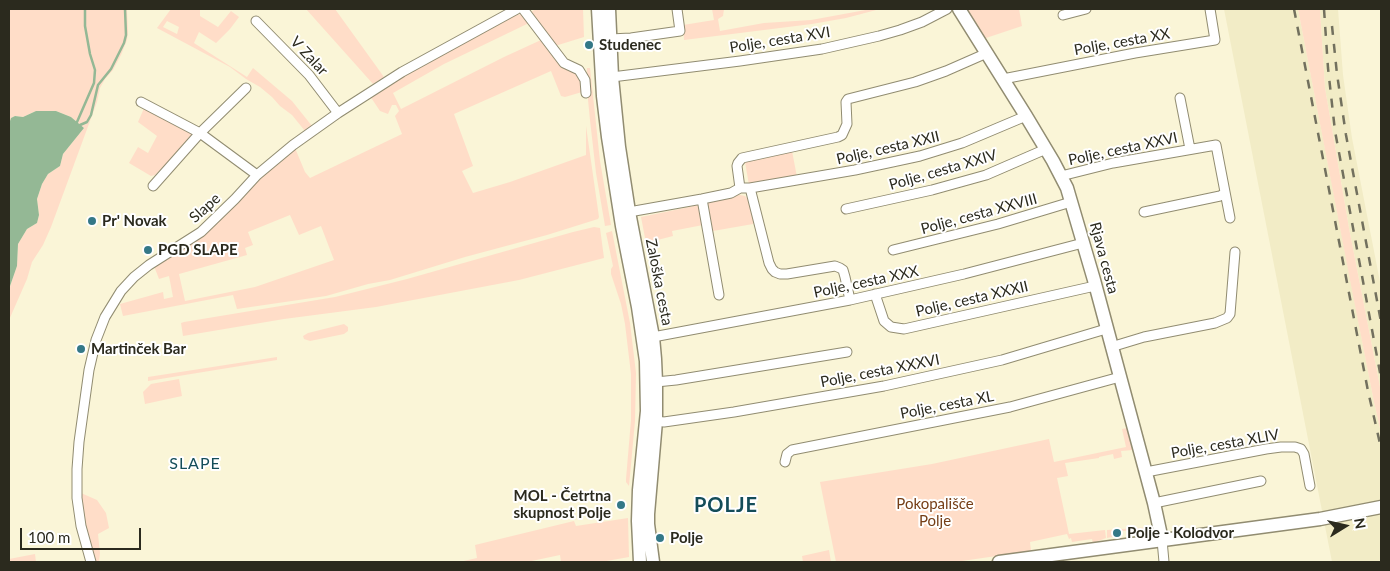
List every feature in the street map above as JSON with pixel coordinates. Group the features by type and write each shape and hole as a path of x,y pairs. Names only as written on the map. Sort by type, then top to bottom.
{"main road":[{"name":"Zaloška cesta","path":"598,9 603,96 609,146 646,361 647,411 639,490 638,521 640,562"},
{"name":"Zaloška cesta","path":"609,9 612,77 619,147 629,212 653,337 656,422 648,514 653,562"},
{"name":"Rjava cesta","path":"960,9 1046,149 1061,176 1071,202 1146,472 1162,540"},
{"path":"999,562 1320,519 1381,507"}],"street":[{"name":"Slape","path":"91,562 81,526 77,498 79,442 89,370 96,340 105,317 121,291 149,265 201,232 257,175 293,145 338,113 426,58 517,9"},
{"path":"523,9 564,63 579,70 585,80 586,93"},
{"path":"610,39 680,32 677,9"},
{"name":"Polje, cesta XVI","path":"612,77 822,49 900,30 922,22 947,9"},
{"path":"1063,15 1086,9"},
{"name":"Polje, cesta XX","path":"1003,79 1135,53 1215,40 1210,9"},
{"name":"V Zalar","path":"256,21 309,75 338,113"},
{"path":"740,188 736,166 742,158 838,137 842,134 847,124 846,102 848,99 915,82 987,53"},
{"path":"153,186 200,133 246,88"},
{"name":"Polje, cesta XXVI","path":"1180,98 1190,149"},
{"path":"142,102 200,133 257,175"},
{"name":"Polje, cesta XXII","path":"629,212 730,193 740,188 750,188 855,170 920,156 962,143 1026,116"},
{"name":"Polje, cesta XXVI","path":"1061,176 1113,163 1216,145 1230,218"},
{"name":"Polje, cesta XXIV","path":"846,208 932,190 986,175 1046,149"},
{"path":"750,188 772,269 780,274 787,274 835,266 843,270 850,300"},
{"path":"1144,212 1220,196 1226,193"},
{"path":"702,199 719,295"},
{"name":"Polje, cesta XXVIII","path":"893,250 998,224 1071,202"},
{"name":"Polje, cesta XXX","path":"653,337 850,300 964,274 1083,243"},
{"path":"1111,348 1144,337 1215,323 1227,318 1230,314 1235,252"},
{"name":"Polje, cesta XXXII","path":"875,294 884,321 891,328 904,329 1095,286"},
{"name":"Polje, cesta XXXVI","path":"656,422 734,412 897,383 917,377 950,372 1002,360 1106,329"},
{"path":"656,382 846,352"},
{"name":"Polje, cesta XL","path":"785,462 787,454 792,450 1010,407 1120,377"},
{"name":"Polje, cesta XLIV","path":"1146,472 1281,447 1296,447 1301,449 1304,454 1310,486"},
{"path":"1154,503 1261,481"},
{"path":"1162,540 1164,562"}],"shaded area":[{"path":"1224,9 1298,9 1381,433 1381,562 1332,562"},
{"path":"1320,9 1338,9 1343,75 1352,138 1381,287 1381,392 1349,228 1325,88"},
{"path":"36,111 56,111 71,117 84,128 63,154 60,166 48,174 42,184 37,199 39,215 37,223 27,229 18,244 17,266 9,289 9,124 11,118 15,116 23,117"}],"green space":[{"path":"9,9 127,9 128,32 121,55 100,88 97,102 51,227 43,245 32,262 27,279 9,320 9,289 17,266 18,244 27,229 37,223 39,215 37,199 42,184 48,174 60,166 63,154 84,128 71,117 56,111 36,111 23,117 15,116 11,118 9,124"},
{"path":"171,9 200,9 200,16 218,27 231,11 239,17 216,43 199,32 194,43 247,77 253,68 292,101 312,126 305,131 292,115 260,87 230,67 157,28","holes":["167,21 179,27 177,34 163,27"]},
{"path":"306,9 335,9 384,77 373,84"},
{"path":"537,9 583,9 584,37 555,46 533,16 532,11"},
{"path":"712,9 724,9 723,16 718,19 720,31 764,23 811,20 880,9 812,24 684,40 683,25 714,20"},
{"path":"1019,9 1022,26 983,39 965,10"},
{"path":"1298,9 1320,9 1325,88 1349,228 1381,392 1381,433 1350,280"},
{"path":"524,14 563,65 576,74 581,81 582,92 565,97 561,96 551,71 454,114 473,166 462,171 473,193 586,155 586,126 598,219 390,280 326,296 237,309 233,295 123,316 120,304 163,292 164,299 173,297 169,276 159,279 154,266 218,222 264,172 295,148 305,172 310,178 402,134 395,116 399,111 396,105 392,105 388,114 380,111 370,96 401,76 510,17","holes":["529,23 541,40 401,109 393,93 444,64","290,215 299,235 321,226 334,260 255,287 185,301 179,274 247,255 245,248 253,245 248,232"]},
{"path":"587,68 590,68 600,161 611,225 605,226 596,173 586,79"},
{"path":"145,106 195,134 155,175 151,176 129,163 138,147 148,153 157,136 138,122"},
{"path":"792,151 797,177 749,185 745,162 749,158"},
{"path":"740,195 745,196 749,200 755,221 753,224 710,230 706,205 711,200"},
{"path":"699,205 703,225 672,231 673,236 646,243 641,217"},
{"path":"594,227 600,228 604,258 519,280 376,307 284,319 183,336 181,323 184,322 335,297"},
{"path":"612,231 630,323 636,373 635,421 629,486 626,479 631,420 631,374 621,304 611,274 613,266 606,233"},
{"path":"344,324 348,327 348,331 344,334 310,341 304,339 303,336 308,333"},
{"path":"277,357 277,360 148,381 148,377"},
{"path":"179,379 182,396 145,404 143,392 151,384"},
{"name":"Pokopališče Polje","path":"1127,428 1133,450 1121,451 1122,457 1114,459 1113,454 1065,463 1068,476 1057,478 1069,534 1105,530 1106,538 1093,543 1092,539 1072,542 1067,534 1030,542 1031,551 955,562 836,562 820,482 932,464 1049,439 1054,462 1126,447 1122,429"},
{"path":"81,493 97,500 106,513 109,528 98,534 99,562 96,562 91,549 84,519"},
{"path":"1320,512 1318,515 1173,534 1169,532"},
{"path":"628,518 629,557 601,562 561,562 560,555 527,562 459,562 477,558 475,545 574,521 576,526"},
{"path":"1154,524 1153,530 1134,533 1133,530 1115,532 1116,536 1107,538 1107,530 1151,527"},
{"path":"829,550 831,562 803,562 802,556"},
{"path":"35,554 36,562 9,562 9,559"}],"waterway":[{"path":"77,122 94,83 95,70 85,26 85,9"},
{"path":"80,125 87,122 91,115 98,85 111,69 124,43 126,35 125,9"}],"railway":[{"path":"1294,9 1368,391 1381,448"},
{"path":"1324,9 1335,131 1381,378"},
{"path":"1332,26 1346,135 1381,322"}],"place":[{"name":"Studenec","path":"589,45"},
{"name":"Pr' Novak","path":"92,221"},
{"name":"PGD SLAPE","path":"148,250"},
{"name":"Martinček Bar","path":"81,349"},
{"name":"MOL - Četrtna skupnost Polje","path":"621,505"},
{"name":"Polje - Kolodvor","path":"1117,533"},
{"name":"Polje","path":"660,538"}],"district":[{"name":"SLAPE","path":"195,464"},
{"name":"POLJE","path":"726,506"}]}
